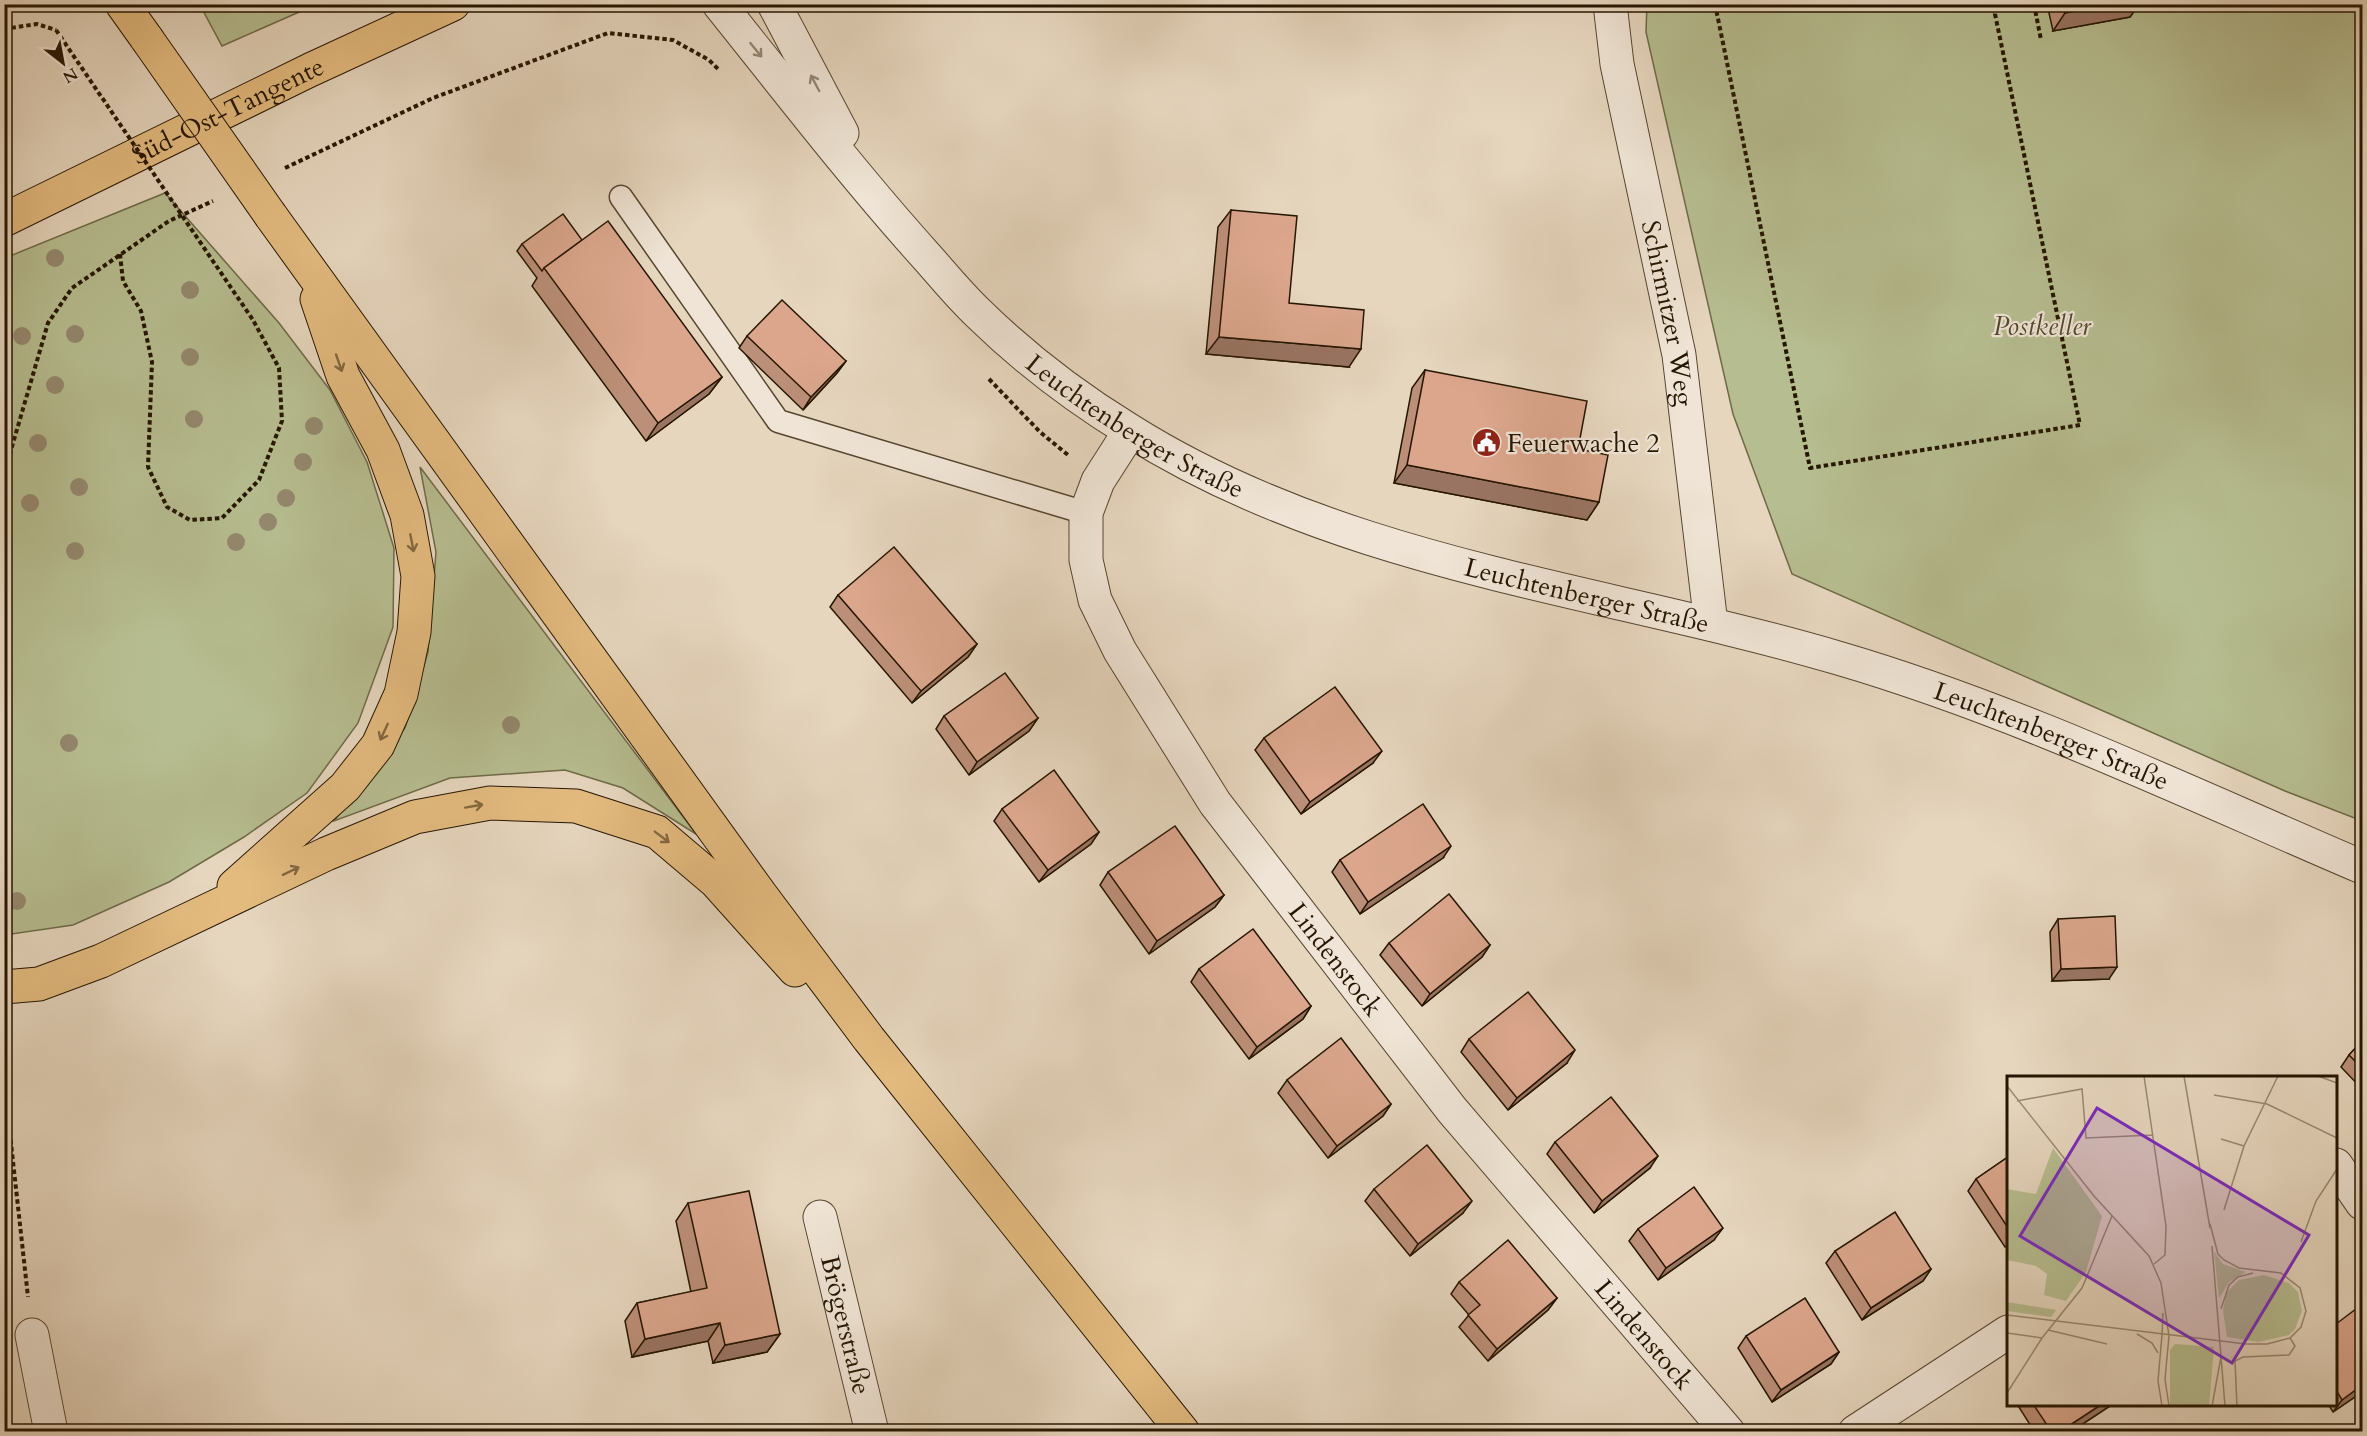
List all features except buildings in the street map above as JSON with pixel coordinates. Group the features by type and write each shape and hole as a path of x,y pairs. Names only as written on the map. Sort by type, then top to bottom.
{"main road":[{"name":"Süd-Ost-Tangente","path":"4,220 310,70 453,4"},
{"path":"124,6 307,268 754,886 869,1039 1183,1431"},
{"path":"201,914 345,787 378,745 401,694 414,632 418,576 407,515 383,450 343,376 307,268"},
{"path":"4,987 39,984 88,966 326,854 415,817 490,803 576,806 657,832 716,882 777,952 869,1039"}],"street":[{"path":"697,4 726,13"},
{"name":"Leuchtenberger Straße","path":"774,4 883,208"},
{"name":"Schirmitzer Weg","path":"1610,4 1617,64 1679,355 1711,624"},
{"name":"Leuchtenberger Straße","path":"726,13 883,208 977,312 1048,374 1130,431 1210,475 1329,526 1445,562 1711,624 1837,657 1957,695 2362,867"},
{"name":"Lindenstock","path":"1130,431 1098,481 1086,513 1086,560 1095,600 1120,651 1215,803 1452,1110 1728,1431"},
{"path":"2337,1166 2362,1203"},
{"name":"Brögerstraße","path":"820,1217 872,1431"},
{"path":"1855,1431 2007,1333"},
{"path":"32,1335 51,1431"}],"lane":[{"path":"621,197 778,421 1086,513"}],"path":[{"path":"1725,4 1716,6 1810,468 2080,425 1995,14 1998,4"},
{"path":"2034,4 2041,40"},
{"path":"4,29 37,24 56,30 253,320 279,368 282,421 259,480 222,518 190,520 167,507 148,467 152,362 141,311 123,281 120,253 72,288 48,323 11,450 4,492"},
{"path":"4,1080 32,1335"}],"green space":[{"name":"Postkeller","path":"1647,4 2362,5 2362,821 2285,791 1792,574 1733,414 1646,32"},
{"path":"200,5 315,5 222,46"},
{"path":"165,193 279,323 330,390 367,462 394,548 393,627 358,723 307,793 244,837 169,882 73,925 5,935 5,258"},
{"path":"420,467 696,834 623,788 565,770 450,778 334,821 405,728 428,652 436,552"}],"place":[{"name":"Feuerwache 2","path":"1486,443"}]}
